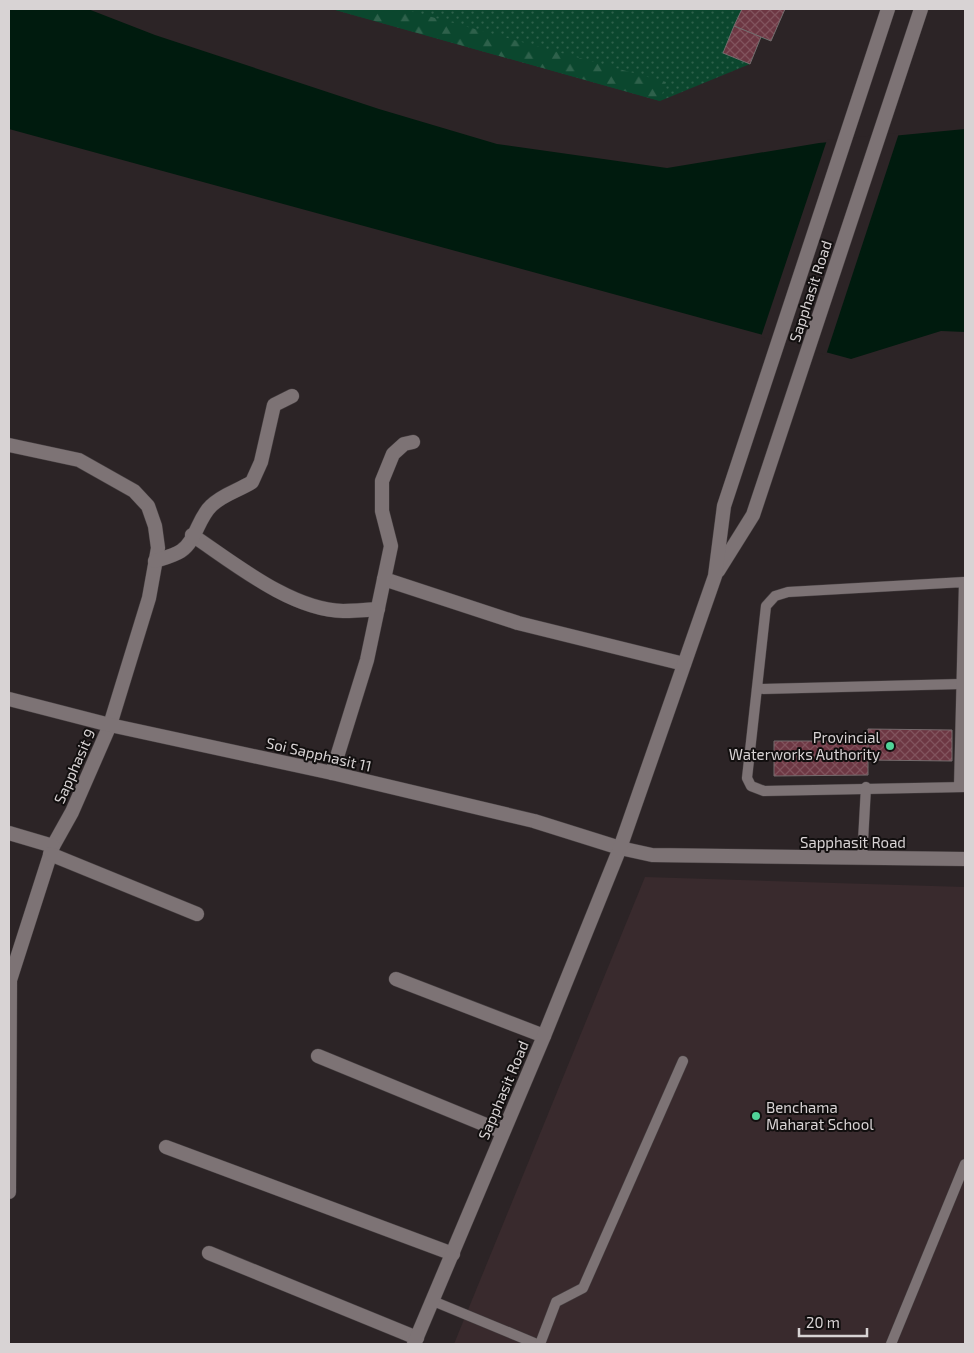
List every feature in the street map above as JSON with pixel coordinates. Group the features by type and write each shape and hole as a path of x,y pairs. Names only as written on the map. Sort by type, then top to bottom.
{"street":[{"name":"Sapphasit Road","path":"415,1341 544,1036 620,848 714,576 724,506 888,9"},
{"name":"Sapphasit Road","path":"714,576 753,515 921,9"},
{"path":"155,561 182,551 188,545 209,507 230,492 252,482 260,462 274,405 292,396"},
{"path":"332,773 367,660 391,546 382,510 382,481 393,454 404,444 413,442"},
{"name":"Sapphasit 9","path":"9,445 79,460 134,491 148,506 155,526 158,548 149,598 110,725 72,812 52,850 10,980 9,1192"},
{"path":"192,535 271,587 302,602 342,611 378,609"},
{"path":"384,579 518,623 684,664"},
{"name":"Soi Sapphasit 11","path":"9,699 110,725 332,773 534,821 620,848"},
{"path":"9,833 197,914"},
{"name":"Sapphasit Road","path":"620,848 662,856 965,859"},
{"path":"396,980 544,1036"},
{"path":"318,1056 503,1132"},
{"path":"166,1147 453,1254"},
{"path":"209,1253 415,1341"}],"lane":[{"path":"964,582 961,684 962,787 764,790 751,786 747,778 757,689 766,606 776,596 788,592 964,582"},
{"path":"757,689 961,684"},
{"path":"862,859 866,787"},
{"path":"433,1301 539,1344 556,1302 583,1288 683,1061"},
{"path":"891,1344 965,1164"}],"shaded area":[{"path":"9,9 88,9 155,35 379,109 497,144 667,168 819,143 965,129 965,332 941,331 851,359 9,129"},
{"name":"Benchama Maharat School","path":"645,877 965,887 965,1344 454,1344"}],"green space":[{"path":"332,9 785,9 771,41 761,38 750,64 660,101"},
{"path":"332,9 403,9 666,82 660,101"}],"pier":[{"path":"899,133 826,355 761,337 827,140"}],"building":[{"path":"742,9 785,9 771,41 734,26"},
{"path":"734,26 761,37 750,64 723,53"},
{"path":"868,729 952,730 952,761 867,760"},
{"path":"774,741 868,741 868,775 774,776"}],"place":[{"name":"Provincial Waterworks Authority","path":"890,746"},
{"name":"Benchama Maharat School","path":"756,1116"}]}
